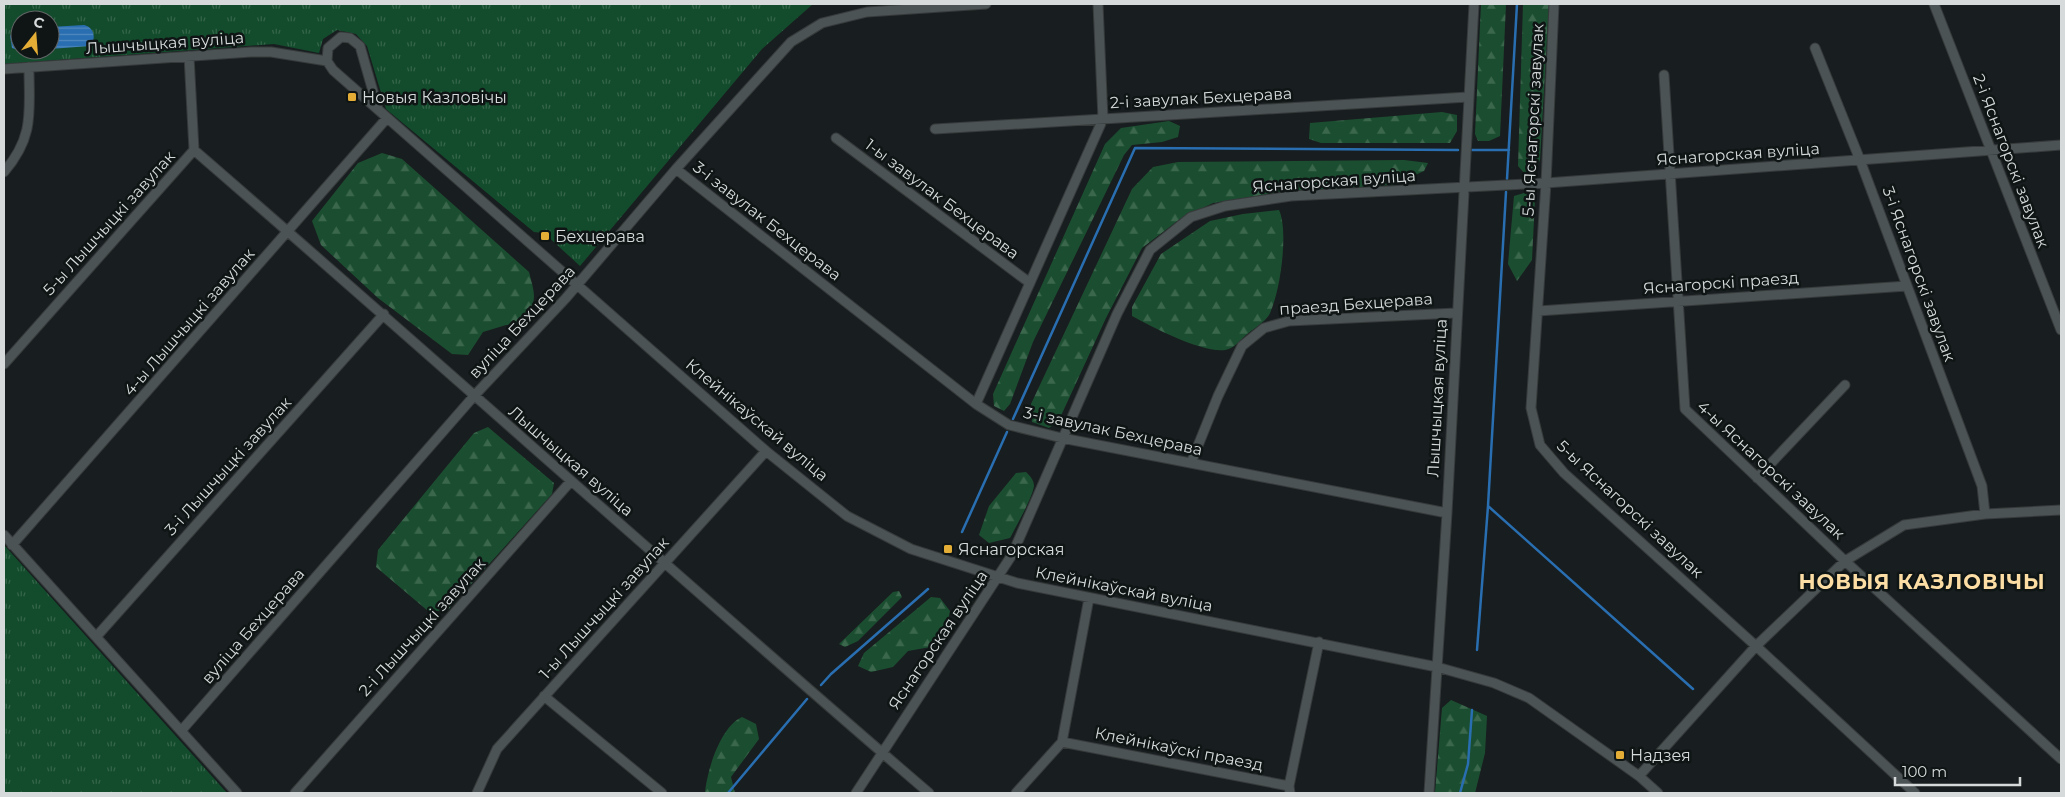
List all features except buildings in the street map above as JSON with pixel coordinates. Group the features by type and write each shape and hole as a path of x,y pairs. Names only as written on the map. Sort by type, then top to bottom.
{"street":[{"name":"вуліца Бехцерава","path":"182,731 474,396 577,285 676,170 791,42 822,23 867,12 986,4"},
{"name":"1-ы завулак Бехцерава","path":"976,404 1103,119 1098,4"},
{"name":"Лышчыцкая вуліца","path":"1429,793 1474,4"},
{"name":"5-ы Яснагорскі завулак","path":"1554,4 1546,183 1531,408 1540,445 1564,473 1756,646 1915,793"},
{"name":"2-і Яснагорскі завулак","path":"1934,4 2061,330"},
{"path":"327,61 328,48 332,42 340,37 356,41 360,46 378,109"},
{"name":"3-і Яснагорскі завулак","path":"1815,48 1860,160 1982,486 1985,514"},
{"name":"Лышчыцкая вуліца","path":"4,69 271,52 327,61"},
{"name":"5-ы Лышчыцкі завулак","path":"4,364 194,150 189,56"},
{"name":"Клейнікаўскай вуліца","path":"327,61 333,70 766,451 847,516 911,549 998,578 1089,598 1319,642 1437,667 1494,684 1529,698 1639,776 1658,793"},
{"path":"4,172 17,157 29,128 29,67"},
{"name":"4-ы Яснагорскі завулак","path":"1664,75 1684,409 1845,561 2061,759"},
{"name":"2-і завулак Бехцерава","path":"935,129 1468,97"},
{"name":"4-ы Лышчыцкі завулак","path":"12,545 388,118"},
{"name":"1-ы завулак Бехцерава","path":"836,138 1030,284"},
{"name":"Яснагорская вуліца","path":"856,793 1012,555 1117,314 1150,250 1191,217 1225,206 1291,196 1546,183 2061,145"},
{"name":"Лышчыцкая вуліца","path":"194,150 384,314 474,396 929,793"},
{"name":"3-і завулак Бехцерава","path":"676,170 976,404 1009,425 1062,438 1446,513"},
{"name":"Яснагорскі праезд","path":"1538,311 1907,286"},
{"name":"праезд Бехцерава","path":"1191,463 1218,396 1242,346 1264,328 1289,321 1456,313"},
{"name":"3-і Лышчыцкі завулак","path":"96,637 384,314"},
{"path":"1757,478 1845,385"},
{"name":"1-ы Лышчыцкі завулак","path":"478,793 497,749 766,451"},
{"name":"2-і Лышчыцкі завулак","path":"295,793 571,481"},
{"path":"1639,776 1756,646 1845,561 1904,525 1985,514 2061,510"},
{"path":"4,536 237,793"},
{"path":"1016,793 1062,742 1089,598"},
{"path":"1290,790 1319,642"},
{"path":"544,696 662,793"},
{"name":"Клейнікаўскі праезд","path":"1062,742 1290,790"}],"green space":[{"path":"4,4 813,4 762,49 580,266 544,233 534,232 386,109 367,46 356,34 337,30 323,39 319,53 274,44 60,60 60,10 10,10 10,60 58,60 4,64"},
{"path":"1481,4 1506,4 1500,136 1489,141 1478,141 1475,134"},
{"path":"1523,4 1549,4 1540,160 1533,173 1525,174 1518,166"},
{"path":"1442,112 1457,115 1457,131 1450,143 1321,143 1309,139 1310,123"},
{"path":"1169,121 1180,126 1178,137 1162,142 1132,145 1124,155 1033,342 1010,404 1004,411 994,406 993,394 1105,144 1121,128"},
{"path":"382,153 402,159 529,272 534,294 530,310 519,324 506,325 483,332 468,355 452,354 378,298 321,245 312,221 358,163"},
{"path":"1404,160 1428,163 1424,171 1393,185 1281,192 1213,203 1180,219 1142,248 1106,318 1059,420 1049,428 1032,422 1031,404 1132,189 1153,167 1178,162"},
{"path":"1524,193 1535,199 1532,260 1517,281 1508,264 1514,196"},
{"path":"1279,210 1282,220 1283,247 1277,293 1269,315 1265,320 1234,346 1225,350 1204,348 1177,338 1132,316 1132,307 1161,254 1210,221 1243,214"},
{"path":"488,427 554,483 552,494 447,611 428,611 376,567 378,550 474,433"},
{"path":"1026,472 1033,480 1034,486 1020,520 1010,538 989,543 979,535 989,506 1016,473"},
{"path":"4,545 227,793 4,793"},
{"path":"899,591 902,597 858,641 845,647 839,644 893,592"},
{"path":"931,597 940,598 950,611 944,639 936,646 908,651 893,667 871,672 858,666 864,653"},
{"path":"1451,700 1487,716 1485,753 1475,793 1435,793 1442,708"},
{"path":"742,717 756,724 759,739 731,777 735,793 705,793 712,762 721,740 734,722"}],"water":[{"path":"60,26 87,26 92,31 94,37 92,43 90,46 60,48"}],"waterway":[{"path":"1507,179 1517,4"},
{"path":"1013,419 1135,148 1458,150"},
{"path":"1472,150 1509,150"},
{"path":"1506,192 1488,506 1693,689"},
{"path":"962,532 1007,432"},
{"path":"1477,650 1488,506"},
{"path":"821,685 831,674 928,589"},
{"path":"728,793 807,699"},
{"path":"1460,793 1468,764 1472,710"}],"place":[{"name":"Новыя Казловічы","path":"352,97"},
{"name":"Бехцерава","path":"545,236"},
{"name":"Яснагорская","path":"948,549"},
{"name":"Надзея","path":"1620,755"}],"district":[{"name":"НОВЫЯ КАЗЛОВІЧЫ","path":"1922,581"}]}
